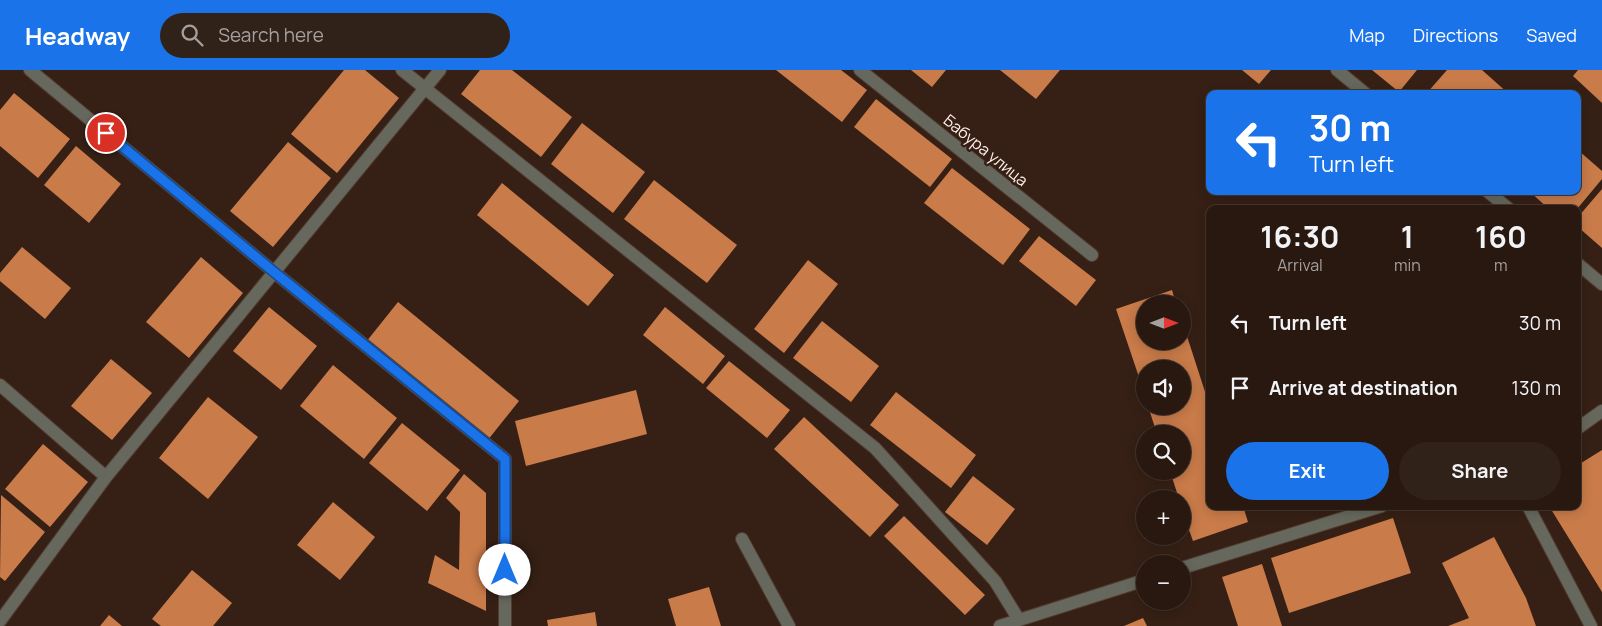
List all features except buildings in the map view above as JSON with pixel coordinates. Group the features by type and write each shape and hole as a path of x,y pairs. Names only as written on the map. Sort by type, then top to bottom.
{"street":[{"path":"30,70 274,272 505,459 505,626"},
{"path":"402,70 875,448 995,581 1019,620"},
{"path":"0,621 106,477 440,70"},
{"name":"Бабура улица","path":"860,70 1092,255"},
{"path":"1337,70 1361,90"},
{"path":"1492,195 1504,205"},
{"path":"1581,266 1602,284"},
{"path":"0,385 106,477"},
{"path":"1581,426 1602,411"},
{"path":"1191,565 1369,510"},
{"path":"1530,510 1591,626"},
{"path":"742,539 789,626"},
{"path":"1000,626 1136,583"}],"route":[{"path":"106,133 505,459 505,570"}]}
